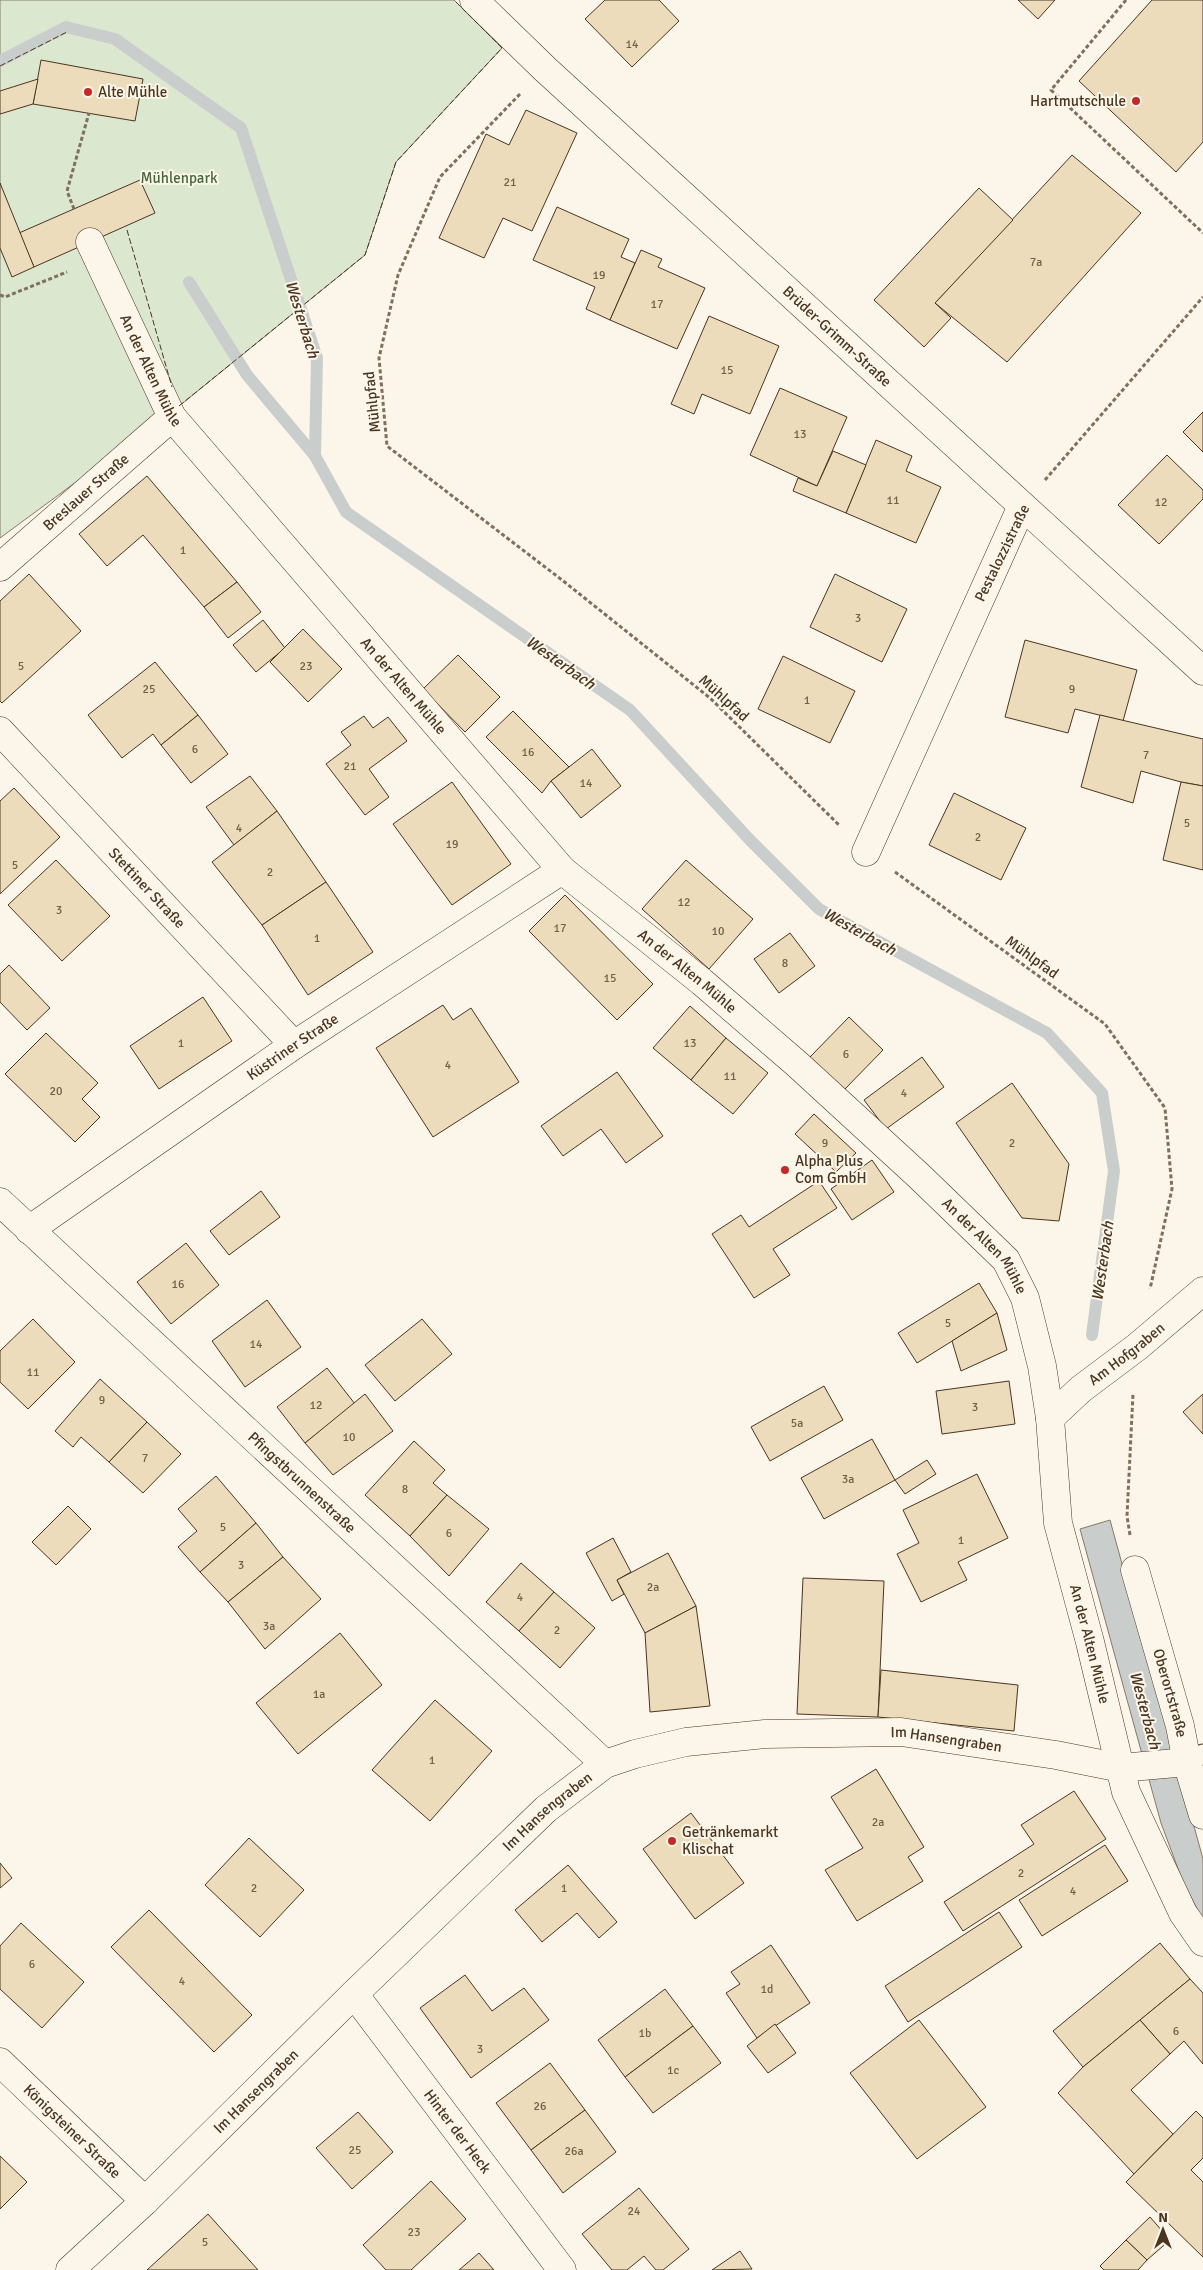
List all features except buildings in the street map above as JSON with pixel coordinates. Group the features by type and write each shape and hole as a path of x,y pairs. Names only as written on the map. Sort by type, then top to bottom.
{"street":[{"name":"Brüder-Grimm-Straße","path":"474,0 545,69 1203,671"},
{"name":"An der Alten Mühle","path":"94,251 172,417 562,870 702,982 797,1064 920,1176 1006,1260 1025,1298 1042,1366 1050,1418 1058,1523 1090,1642 1131,1768"},
{"name":"Breslauer Straße","path":"0,566 172,417"},
{"name":"Pestalozzistraße","path":"866,852 1022,506"},
{"name":"Stettiner Straße","path":"0,731 294,1045"},
{"name":"Küstriner Straße","path":"29,1230 294,1045 562,870"},
{"name":"Pfingstbrunnenstraße","path":"0,1202 605,1764"},
{"name":"Am Hofgraben","path":"1050,1418 1080,1389 1128,1354 1203,1290"},
{"name":"Oberortstraße","path":"1135,1570 1190,1760 1203,1815"},
{"name":"Im Hansengraben","path":"70,2270 145,2201 354,1994 546,1809 605,1764 634,1754 686,1742 765,1734 901,1732 1047,1753 1131,1768 1190,1760"},
{"path":"1131,1768 1126,1792 1182,1913 1203,1942"},
{"name":"Hinter der Heck","path":"354,1994 562,2270"},
{"name":"Königsteiner Straße","path":"0,2062 145,2201"}],"path":[{"path":"1126,0 1051,90 1203,233"},
{"name":"Mühlpfad","path":"545,69 440,177 398,275 378,358 387,446 562,580 710,698 866,852 1105,1024 1165,1108 1172,1189 1149,1292"},
{"path":"74,209 67,191 89,113"},
{"path":"0,295 5,296 94,251"},
{"name":"Pestalozzistraße","path":"1022,506 1203,297"},
{"path":"1128,1354 1127,1516 1135,1570"}],"green space":[{"name":"Mühlenpark","path":"0,0 454,0 502,48 396,162 365,255 178,407 0,538"}],"water":[{"name":"Westerbach","path":"1110,1520 1203,1859 1203,1920 1183,1882 1161,1823 1080,1529"}],"waterway":[{"name":"Westerbach","path":"0,61 66,27 115,39 241,128 317,358 315,456 346,512 630,710 749,839 819,909 1047,1033 1102,1093 1114,1171 1092,1335"},
{"path":"189,282 247,375 315,456"}],"fence":[{"path":"179,406 365,255 396,162 502,48 454,0"},
{"path":"0,66 67,32"},
{"path":"127,230 172,387"}],"place":[{"name":"Alte Mühle","path":"88,92"},
{"name":"Hartmutschule","path":"1136,101"},
{"name":"Alpha Plus Com GmbH","path":"785,1170"},
{"name":"Getränkemarkt Klischat","path":"672,1841"}]}
